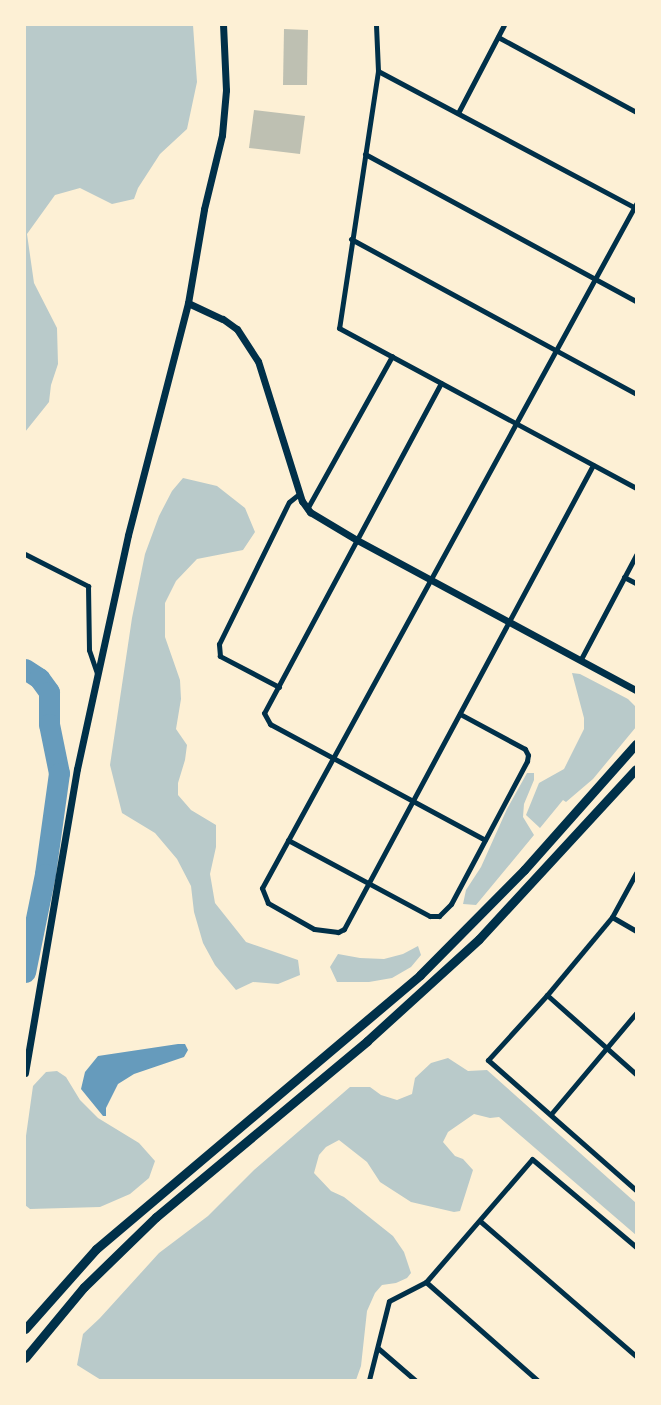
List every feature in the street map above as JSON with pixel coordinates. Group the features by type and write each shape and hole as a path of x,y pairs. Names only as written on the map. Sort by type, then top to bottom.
{"main road":[{"path":"25,1329 96,1249 420,975 524,870 636,744"},
{"path":"26,1353 84,1287 156,1217 368,1041 478,939 636,769"}],"street":[{"path":"25,1073 77,769 128,535 188,304 204,209 222,135 226,90 223,25"},
{"path":"376,25 378,71 351,238 339,328 636,488"},
{"path":"458,113 504,25"},
{"path":"498,37 636,112"},
{"path":"378,71 635,207 262,888 268,903 314,929 338,932 344,929 593,465"},
{"path":"365,154 636,301"},
{"path":"351,238 636,394"},
{"path":"188,304 223,319 237,329 258,361 299,494 307,509 324,522 636,690"},
{"path":"307,509 392,356"},
{"path":"442,383 264,713 270,724 484,840"},
{"path":"279,686 220,656 219,644 289,502 299,494"},
{"path":"25,554 88,586 89,650 98,675"},
{"path":"580,659 636,555"},
{"path":"624,577 636,583"},
{"path":"288,840 430,916 439,916 451,904 527,761 528,755 526,749 460,714"},
{"path":"636,873 612,917 547,995 488,1060 636,1190"},
{"path":"612,917 636,931"},
{"path":"547,995 636,1074"},
{"path":"551,1114 636,1013"},
{"path":"369,1380 389,1301 426,1282 532,1159 636,1247"},
{"path":"480,1221 636,1356"},
{"path":"426,1282 537,1380"},
{"path":"378,1349 415,1380"}],"shaded area":[{"path":"25,25 193,25 197,82 187,129 160,154 138,188 134,199 112,204 80,188 55,195 27,234 34,283 57,328 58,364 51,385 49,402 25,432"},
{"path":"183,478 217,486 245,508 255,532 243,550 197,559 176,581 165,603 165,637 180,680 181,699 176,729 187,745 185,760 178,783 178,795 191,810 216,825 216,847 210,874 215,903 246,942 298,960 300,975 278,984 253,982 236,990 215,965 203,943 194,912 191,886 177,859 155,833 122,813 110,765 132,618 145,554 159,516 172,491"},
{"path":"572,673 580,674 628,699 635,706 636,727 593,779 566,802 563,800 540,828 526,815 539,783 564,769 584,729 584,718"},
{"path":"527,773 534,773 534,780 524,804 523,817 534,835 476,905 463,904 466,890 481,867 507,809"},
{"path":"418,946 421,955 411,967 392,978 369,982 337,982 330,967 338,954 360,958 384,959 403,954"},
{"path":"448,1058 468,1071 487,1070 636,1203 636,1235 499,1117 490,1118 474,1114 448,1132 443,1142 455,1156 463,1159 473,1170 460,1211 454,1212 411,1202 380,1182 367,1162 339,1140 326,1147 319,1155 314,1173 331,1191 344,1197 393,1236 404,1252 411,1273 407,1278 396,1283 382,1285 375,1293 367,1311 361,1366 356,1380 101,1380 77,1365 83,1334 159,1253 208,1216 254,1170 350,1087 370,1087 381,1095 397,1100 412,1094 415,1078 431,1063"},
{"path":"57,1071 66,1077 80,1100 98,1118 139,1143 155,1161 149,1178 130,1194 100,1207 30,1209 25,1205 25,1143 33,1086 46,1072"}],"water":[{"path":"185,1044 188,1050 184,1057 134,1074 118,1084 106,1108 106,1116 103,1116 81,1089 85,1072 98,1056"}],"building":[{"path":"284,29 308,30 307,85 283,85"},
{"path":"254,110 305,116 300,154 249,148"}],"waterway":[{"path":"25,669 39,678 49,692 49,724 59,773 45,874 25,972"}]}
